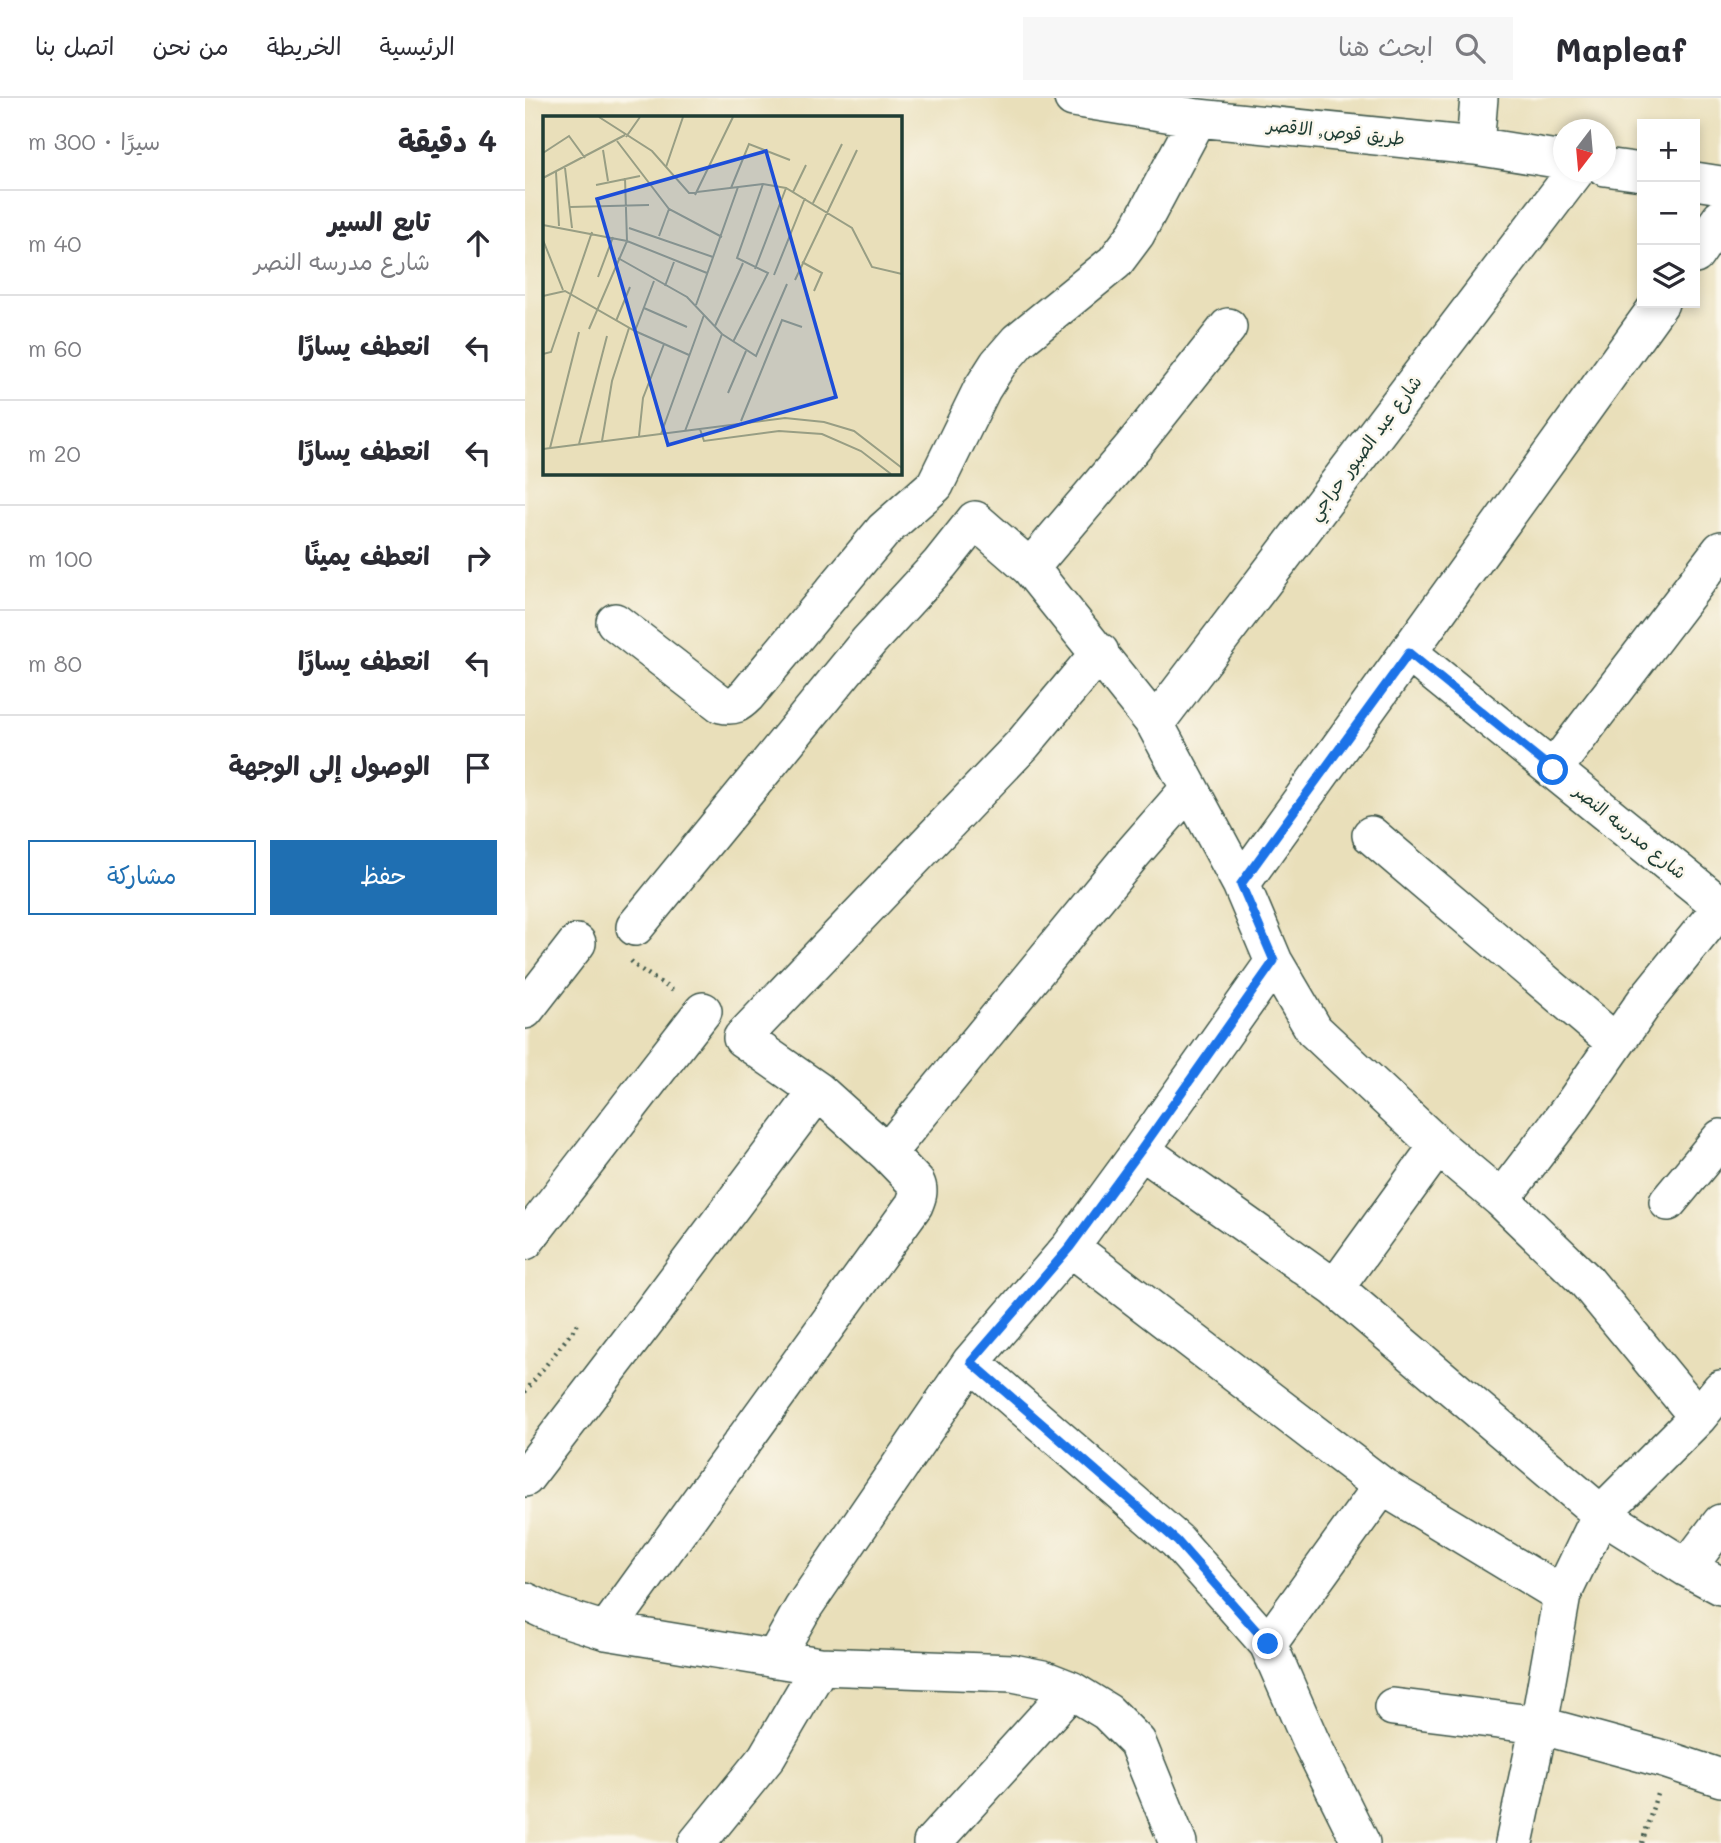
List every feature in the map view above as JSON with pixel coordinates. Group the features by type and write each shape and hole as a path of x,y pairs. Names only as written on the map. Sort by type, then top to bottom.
{"street":[{"name":"طريق قوص, الاقصر","path":"1073,98 1198,118 1475,146 1553,158"},
{"path":"1475,146 1479,98"},
{"path":"615,622 722,704 738,704 884,530 935,485 982,389 998,364 1018,341 1115,262 1136,234 1198,118"},
{"path":"1616,169 1637,172"},
{"name":"شارع عبد الصبور حراجي","path":"1155,724 1567,182"},
{"path":"1700,182 1721,185"},
{"path":"1700,248 1721,218"},
{"path":"1241,884 1656,308"},
{"path":"1030,568 1131,449 1228,327"},
{"path":"935,485 1030,568 1100,652 1155,724 1241,884 1274,961 1314,1030 1439,1146 1501,1199 1587,1282 1698,1417"},
{"path":"635,927 869,641 940,564 975,520"},
{"path":"1553,770 1721,550"},
{"path":"606,1631 914,1205 919,1187 887,1153 818,1091 742,1038 1023,744 1100,652"},
{"name":"شارع مدرسه النصر","path":"1409,653 1721,907"},
{"path":"887,1153 1124,864 1189,789"},
{"path":"1371,835 1616,1043"},
{"path":"1501,1199 1571,1107 1646,1000 1721,907"},
{"path":"525,1010 577,943"},
{"path":"774,1659 803,1608 971,1362 1070,1247 1274,961"},
{"path":"525,1241 703,1011"},
{"path":"525,1478 818,1091"},
{"path":"1668,1202 1721,1138"},
{"path":"1335,1288 1439,1146"},
{"path":"1141,1150 1335,1288 1601,1514 1721,1586"},
{"path":"1070,1247 1382,1486 1562,1595"},
{"path":"971,1362 1177,1541 1268,1644 1310,1740 1360,1843"},
{"path":"1514,1843 1539,1725 1562,1595 1601,1514 1698,1417 1721,1389"},
{"path":"1268,1644 1382,1486"},
{"path":"1687,1568 1721,1523"},
{"path":"525,1601 555,1615 606,1631 820,1666 1013,1673 1043,1679 1071,1690 1107,1712 1137,1742 1178,1843"},
{"path":"697,1843 766,1758 820,1666"},
{"path":"932,1843 1071,1690"},
{"path":"1393,1707 1539,1725 1667,1760 1721,1778"}],"path":[{"path":"525,1392 578,1324"},
{"path":"1642,1843 1667,1760"}],"route":[{"path":"1268,1644 1177,1541 971,1362 1070,1247 1274,961 1241,884 1409,653 1553,770"}]}
